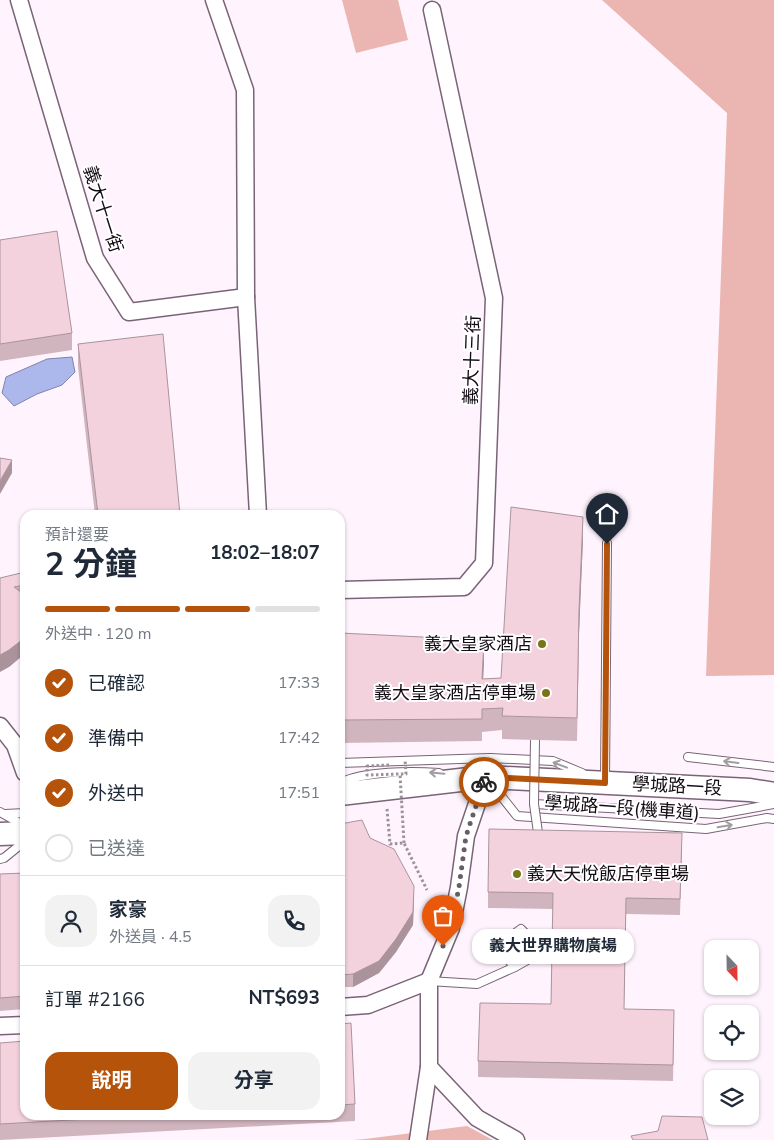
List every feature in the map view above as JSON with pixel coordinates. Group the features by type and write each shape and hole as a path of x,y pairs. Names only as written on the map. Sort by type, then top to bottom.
{"main road":[{"name":"學城路一段","path":"345,793 488,767 605,783 750,790 774,794"},
{"path":"1,818 20,830"}],"street":[{"name":"義大十一街","path":"19,0 95,258 130,312 246,297"},
{"path":"214,0 245,90 246,297 258,510"},
{"name":"義大十三街","path":"345,590 464,587 484,563 494,298 432,10"},
{"path":"0,726 15,745 20,759"},
{"path":"418,1140 430,1067 429,981 451,928 466,836 488,767"},
{"path":"345,1007 368,1005 429,981"},
{"path":"0,1026 20,1025"},
{"path":"430,1067 477,1118 516,1140"}],"lane":[{"path":"605,783 607,544"},
{"path":"535,740 534,804 540,847"},
{"path":"688,757 774,767"},
{"path":"345,763 405,760 488,767"},
{"path":"345,781 351,778 416,771 488,767"},
{"name":"學城路一段(機車道)","path":"488,767 517,816 706,829 767,818 774,819"},
{"path":"534,804 720,814 774,804"},
{"path":"1,818 20,814"},
{"path":"1,818 20,824"},
{"path":"0,859 4,858 20,844"},
{"path":"429,981 478,984 515,968 530,958 533,941 521,929 506,940 504,955 515,968"}],"path":[{"path":"389,764 367,766 367,775 406,774 405,760"},
{"path":"400,774 404,843 427,890"},
{"path":"387,808 390,844 404,843"}],"shaded area":[{"path":"342,0 398,0 408,40 356,53"},
{"path":"602,0 774,0 774,675 706,676 727,113"},
{"path":"467,1126 493,1140 353,1140 365,1139"}],"water":[{"path":"72,357 75,372 62,385 37,394 14,406 2,393 6,377 47,359"}],"building":[{"path":"57,231 72,333 0,344 0,240"},
{"path":"163,334 180,510 97,510 78,344"},
{"path":"0,458 12,460 0,481"},
{"name":"義大皇家酒店","path":"511,507 583,517 577,718 502,716 503,708 482,709 482,719 345,720 345,633 484,640 482,679 501,678"},
{"path":"20,573 20,586 14,587 20,591 20,642 0,655 0,578"},
{"path":"362,820 370,838 394,849 414,886 413,912 379,961 353,974 345,975 345,823"},
{"path":"489,829 682,833 680,899 626,898 624,1009 674,1010 673,1065 478,1061 480,1003 551,1004 553,893 488,892"},
{"path":"20,873 20,996 0,998 0,874"},
{"path":"351,1023 355,1104 345,1105 345,1024"},
{"path":"20,1041 20,1120 71,1120 0,1124 0,1043"},
{"path":"662,1116 702,1117 708,1140 633,1140 631,1136 658,1131"}],"way so far":[{"path":"443,946 451,928 466,836 484,782"}],"place":[{"name":"義大皇家酒店","path":"542,644"},
{"name":"義大皇家酒店停車場","path":"546,693"},
{"name":"義大天悅飯店停車場","path":"517,874"},
{"name":"義大世界購物廣場","path":"443,946"}],"route":[{"path":"484,782 486,777 605,783 607,544"}]}
